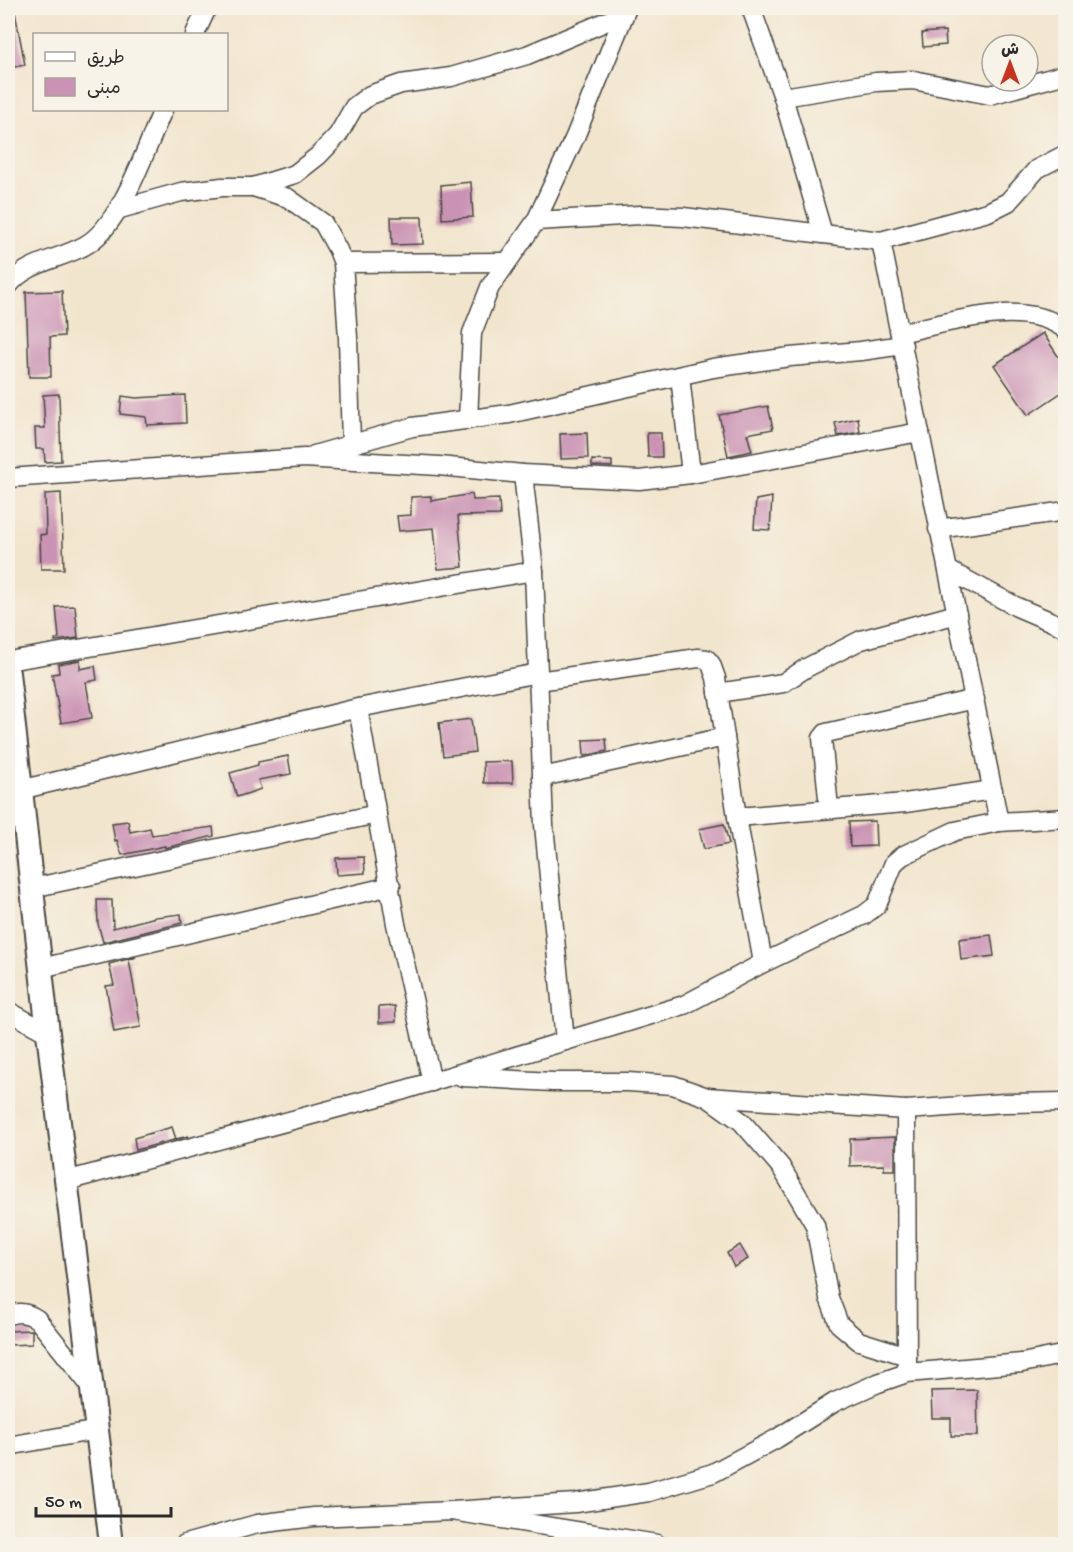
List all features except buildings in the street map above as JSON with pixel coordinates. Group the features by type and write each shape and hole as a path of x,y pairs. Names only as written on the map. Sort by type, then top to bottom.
{"street":[{"path":"195,33 207,8"},
{"path":"751,8 783,97 823,234"},
{"path":"120,209 181,192 222,187 253,187 295,174 318,156 338,135 354,107 370,95 401,84 451,77 527,55 626,11"},
{"path":"468,420 472,333 490,287 536,221 575,137 626,11"},
{"path":"783,97 876,82 913,80 990,95 1065,74"},
{"path":"8,286 14,278 39,263 85,246 99,233 120,209 163,111"},
{"path":"536,221 650,216 881,241 988,212 1008,202 1037,169 1065,154"},
{"path":"253,187 288,198 323,224 338,250 342,263 348,338 351,444"},
{"path":"881,241 999,822"},
{"path":"342,263 507,262"},
{"path":"304,458 412,427 510,414 713,368 790,357 861,351 979,316 1008,314 1032,316 1049,320 1065,330"},
{"path":"680,376 691,474"},
{"path":"8,478 304,458 639,480 691,474 920,432"},
{"path":"523,474 534,572 543,825 565,1041"},
{"path":"938,529 1065,511"},
{"path":"948,570 1017,607 1065,628"},
{"path":"8,661 534,572"},
{"path":"718,693 783,682 861,640 957,614"},
{"path":"20,790 358,708 538,677 698,658 707,659 711,664 718,693 737,817 764,963"},
{"path":"8,673 40,968 111,1545"},
{"path":"829,808 822,738 826,733 975,699"},
{"path":"358,708 396,924 432,1082"},
{"path":"542,777 725,736"},
{"path":"737,817 905,803 993,790"},
{"path":"32,888 377,814"},
{"path":"66,1181 432,1082 684,1005 864,915 878,905 894,863 902,856 955,831 999,822 1065,818"},
{"path":"40,968 391,886"},
{"path":"8,1011 48,1033"},
{"path":"451,1076 553,1082 628,1082 673,1085 707,1096 906,1110 1004,1103 1065,1102"},
{"path":"707,1096 742,1122 781,1167 815,1225 829,1298 839,1324 859,1341 907,1365 1022,1363 1065,1354"},
{"path":"906,1110 907,1365"},
{"path":"8,1315 19,1312 37,1319 93,1390"},
{"path":"185,1545 257,1524 314,1517 575,1503 649,1492 713,1473 776,1439 835,1402 878,1383 907,1365"},
{"path":"8,1446 98,1430"},
{"path":"452,1511 657,1545"}]}
